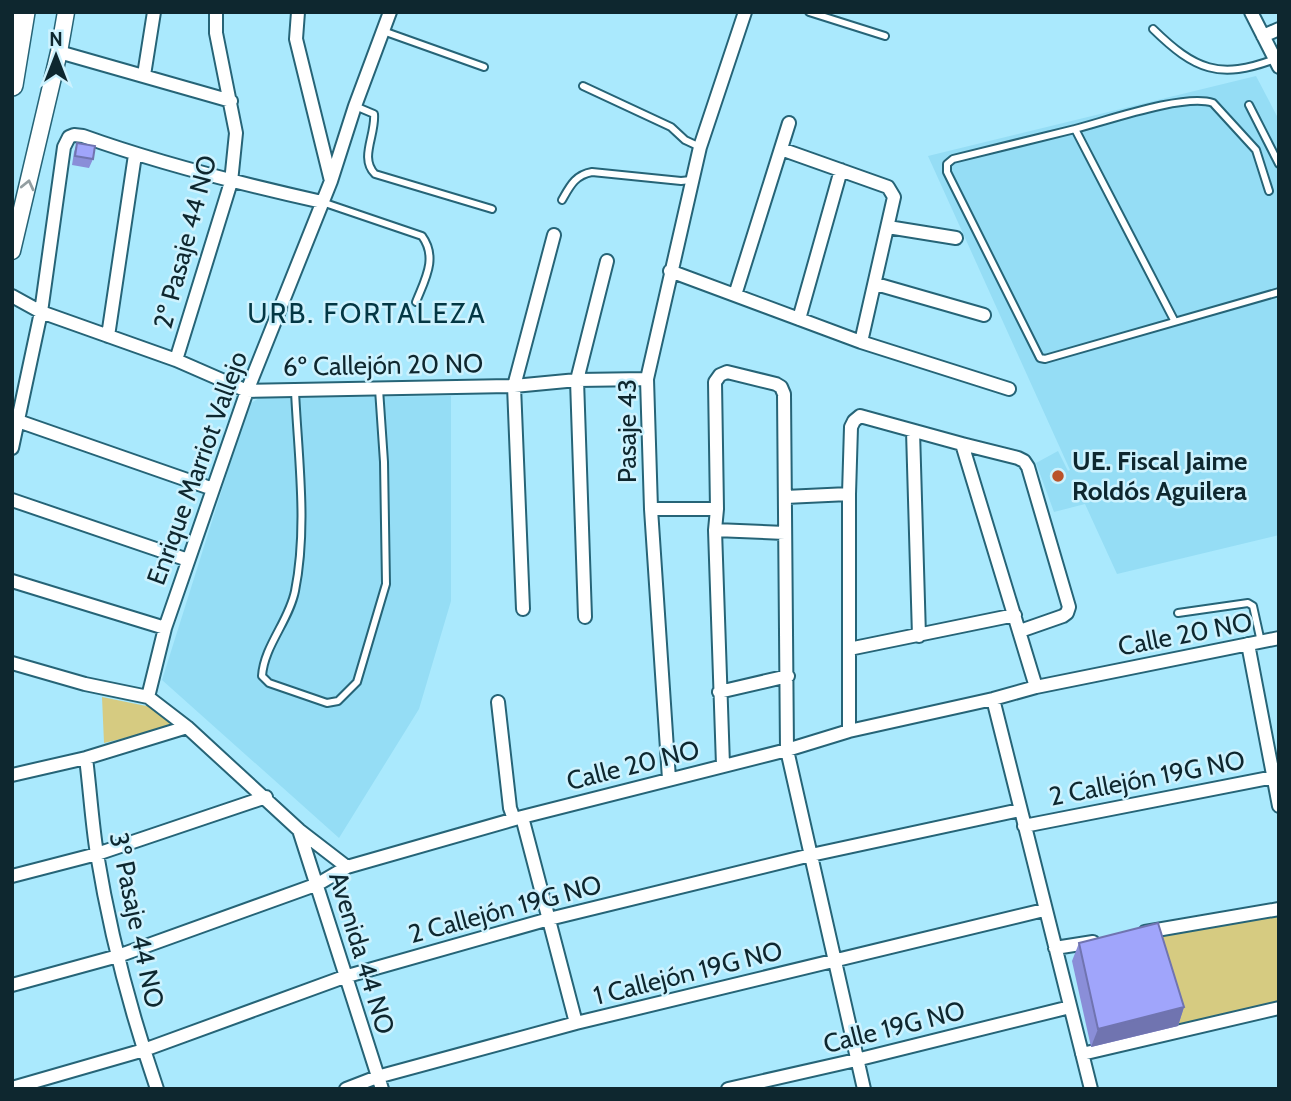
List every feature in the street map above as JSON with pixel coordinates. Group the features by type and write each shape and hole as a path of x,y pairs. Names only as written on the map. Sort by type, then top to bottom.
{"highway":[{"path":"12,85 24,12"}],"main road":[{"path":"12,251 66,12"}],"street":[{"path":"144,75 155,12"},
{"name":"2º Pasaje 44 NO","path":"176,360 231,182 236,133 216,33 216,12"},
{"path":"298,12 296,39 331,181"},
{"name":"Enrique Marriot Vallejo","path":"148,697 164,628 247,390 331,181 390,12"},
{"name":"Pasaje 43","path":"669,779 651,509 647,379 691,180 745,12"},
{"path":"1251,12 1277,63"},
{"path":"1263,36 1279,29"},
{"path":"59,52 231,101"},
{"path":"735,295 789,123"},
{"path":"12,448 41,312 64,147 69,137 74,135 231,182 322,202"},
{"path":"781,149 888,187 892,192 894,197 888,227 861,342"},
{"path":"108,336 135,155"},
{"path":"799,319 841,170"},
{"path":"888,227 956,238"},
{"path":"523,609 514,386 554,235"},
{"path":"585,617 577,380 607,261"},
{"path":"670,271 861,342 1009,389"},
{"path":"876,284 984,315"},
{"name":"6º Callejón 20 NO","path":"12,296 41,312 176,360 247,390 514,386 577,380 647,379"},
{"path":"723,765 715,530 715,382 720,375 727,372 776,384 784,394 788,750 864,1089"},
{"path":"849,731 849,494 852,427 860,416 1024,461 1069,607 1063,616 1020,631"},
{"path":"18,421 213,489"},
{"path":"914,431 919,636"},
{"path":"962,444 1036,687"},
{"path":"785,497 849,494"},
{"path":"12,500 188,560"},
{"path":"651,509 716,509"},
{"path":"715,530 785,533"},
{"path":"12,581 164,628"},
{"path":"849,649 1015,615"},
{"name":"Calle 20 NO","path":"12,985 118,956 318,884 347,867 518,818 788,750 849,731 1036,687 1279,638"},
{"path":"1254,643 1279,806"},
{"path":"12,663 85,684 148,697 187,727 299,830 347,867"},
{"path":"719,692 788,676"},
{"path":"993,699 1091,1089"},
{"path":"498,702 510,807 518,818 549,919 576,1023"},
{"path":"12,775 86,758 187,727"},
{"name":"3º Pasaje 44 NO","path":"86,758 97,853 118,956 157,1089"},
{"name":"2 Callejón 19G NO","path":"1024,825 1275,776"},
{"path":"12,876 97,853 266,797"},
{"name":"2 Callejón 19G NO","path":"12,1088 144,1050 344,977 549,919 811,855 1020,810"},
{"name":"Avenida 44 NO","path":"299,830 379,1083"},
{"path":"1134,934 1279,909"},
{"name":"1 Callejón 19G NO","path":"346,1089 379,1083 576,1023 1044,910"},
{"path":"1055,948 1108,939"},
{"name":"Calle 19G NO","path":"728,1089 1070,1007"},
{"path":"1082,1055 1279,1008"}],"lane":[{"path":"808,12 885,36"},
{"path":"1153,29 1175,50 1225,72 1277,63"},
{"path":"383,31 484,67"},
{"path":"583,86 671,127 685,140 700,148"},
{"path":"1269,191 1256,150 1213,103 1204,100 1171,103 953,159 947,164 947,172 1041,358 1279,292"},
{"path":"1249,105 1279,164"},
{"path":"355,106 374,114 375,127 366,158 374,174 492,209"},
{"path":"1075,129 1174,320"},
{"path":"562,200 574,180 581,174 592,172 691,180"},
{"path":"322,202 422,236 432,256 416,302"},
{"path":"295,389 300,494 300,538 295,592 262,668 262,676 269,683 327,703 338,701 357,682 386,584 384,462 378,387"},
{"path":"1178,613 1239,602 1248,603 1253,606 1254,643"}],"shaded area":[{"path":"1256,76 1279,120 1279,535 1117,574 1085,504 1054,512 1036,463 1058,451 1068,471 1070,470 928,156"},
{"path":"451,396 451,601 419,709 339,838 162,680 251,403 259,398"},
{"path":"102,697 156,708 167,715 171,727 104,743"},
{"path":"1279,912 1279,1003 1179,1026 1152,936"}],"building":[{"path":"77,143 95,146 93,159 75,156"},
{"path":"1158,923 1184,1007 1098,1029 1079,943"}],"place":[{"name":"UE. Fiscal Jaime Roldós Aguilera","path":"1058,476"}],"district":[{"name":"URB. FORTALEZA","path":"367,313"}]}
